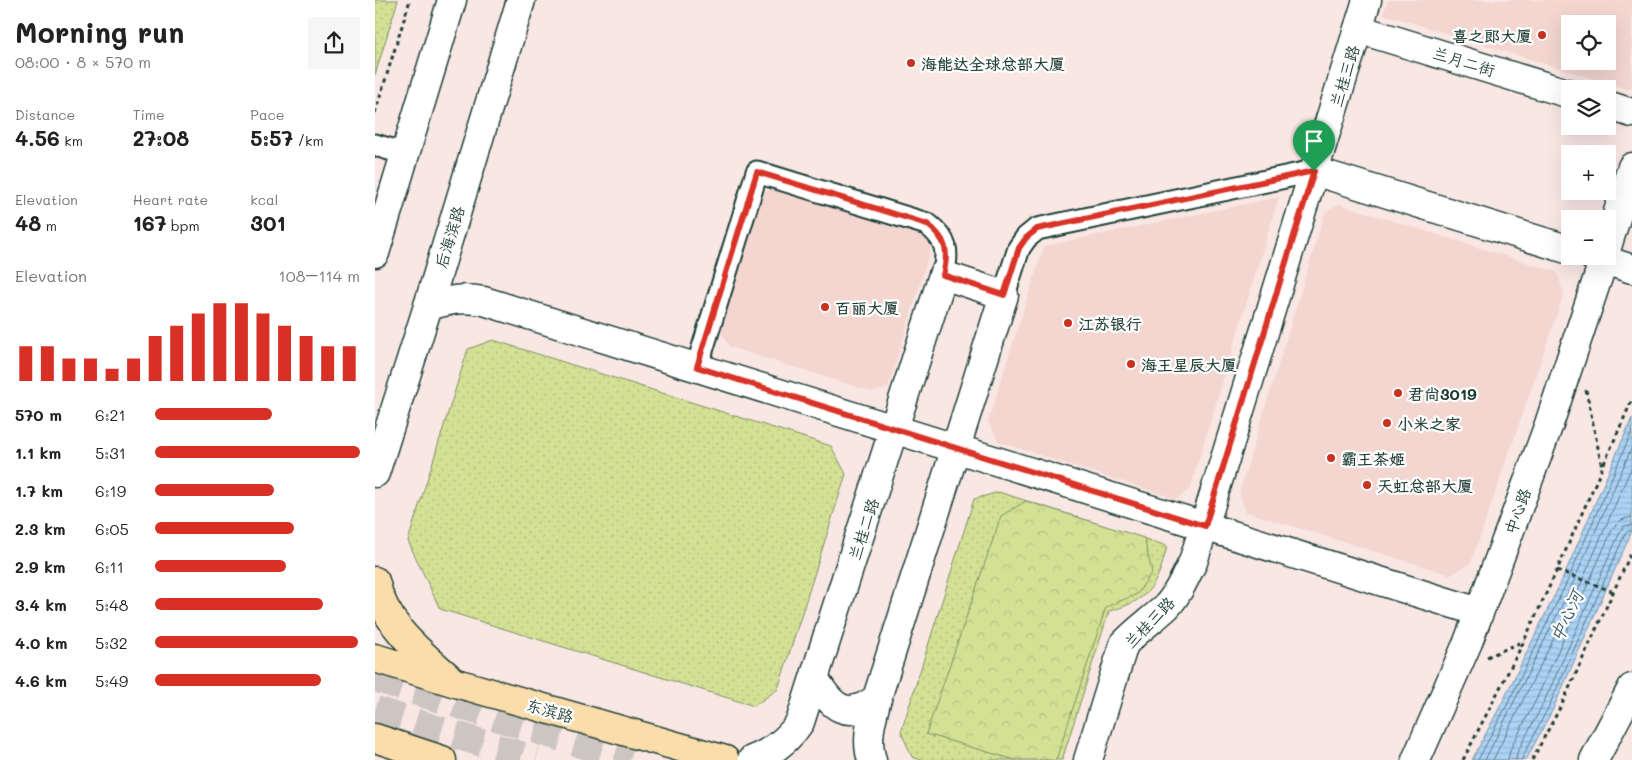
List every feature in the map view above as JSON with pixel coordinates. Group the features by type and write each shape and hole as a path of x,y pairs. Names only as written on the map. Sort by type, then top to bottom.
{"main road":[{"path":"375,581 385,611 397,628 411,644 456,683"},
{"name":"东滨路","path":"375,658 725,760"},
{"path":"375,738 435,758"},
{"path":"375,759 435,758"}],"street":[{"path":"375,253 452,0"},
{"name":"后海滨路","path":"375,473 521,0"},
{"name":"兰桂三路","path":"1088,760 1124,644 1133,634 1167,606 1178,592 1193,562 1367,0"},
{"name":"兰月二街","path":"1358,29 1561,91"},
{"path":"1616,108 1632,113"},
{"path":"375,145 405,154"},
{"name":"中心路","path":"1616,237 1632,167"},
{"path":"872,760 869,736 877,698 1019,248 1026,238 1037,229 1314,171 1561,247"},
{"path":"697,367 757,172 927,224 939,236 946,250 943,275 1004,295"},
{"name":"中心路","path":"1416,760 1455,673 1479,612 1609,265"},
{"name":"兰桂二路","path":"752,760 765,755 792,735 800,722 943,275"},
{"path":"428,306 455,299 484,301 1479,612"},
{"path":"815,679 832,703 849,710 866,707 877,698"},
{"path":"1594,760 1632,688"}],"path":[{"path":"375,113 410,0"},
{"path":"1584,381 1603,467"},
{"path":"1463,760 1524,641 1632,400"},
{"path":"1532,760 1561,706 1632,551"},
{"path":"1557,570 1614,592"}],"shaded area":[{"path":"1388,0 1632,0 1632,84 1630,90 1616,86 1616,80 1598,80 1565,70 1616,70 1616,15 1561,15 1561,69 1383,14"},
{"name":"百丽大厦","path":"777,185 926,230 933,242 888,388 873,392 729,347 721,332 764,193"},
{"name":"海王星辰大厦","path":"1279,197 1190,489 1176,499 999,442 988,421 1044,246"},
{"path":"1339,204 1557,272 1564,294 1471,563 1451,575 1246,512 1239,493 1325,212"}],"green space":[{"path":"375,0 398,0 375,75"},
{"path":"493,340 831,446 846,474 778,689 754,706 440,609 408,541 468,349"},
{"path":"999,492 1167,546 1164,560 1155,581 1143,596 1123,607 1109,611 1062,760 921,760 912,757 901,732 974,499"},
{"path":"1026,501 1144,538 1152,572 1137,594 1106,607 1056,760 1015,760 926,734 1001,516"}],"water":[{"name":"中心河","path":"1632,418 1632,531 1553,709 1526,760 1472,760 1562,580"}],"tunnel":[{"path":"375,678 630,760"},
{"path":"375,710 536,760"}],"place":[{"name":"喜之郎大厦","path":"1542,35"},
{"name":"海能达全球总部大厦","path":"911,63"},
{"name":"百丽大厦","path":"825,307"},
{"name":"江苏银行","path":"1068,323"},
{"name":"海王星辰大厦","path":"1131,364"},
{"name":"君尚3019","path":"1398,393"},
{"name":"小米之家","path":"1387,423"},
{"name":"霸王茶姬","path":"1331,458"},
{"name":"天虹总部大厦","path":"1367,485"}],"route":[{"path":"1314,171 1205,526 697,367 757,172 927,224 943,240 946,250 946,262 943,275 1004,295 1019,248 1026,238 1037,229 1314,171"}]}
